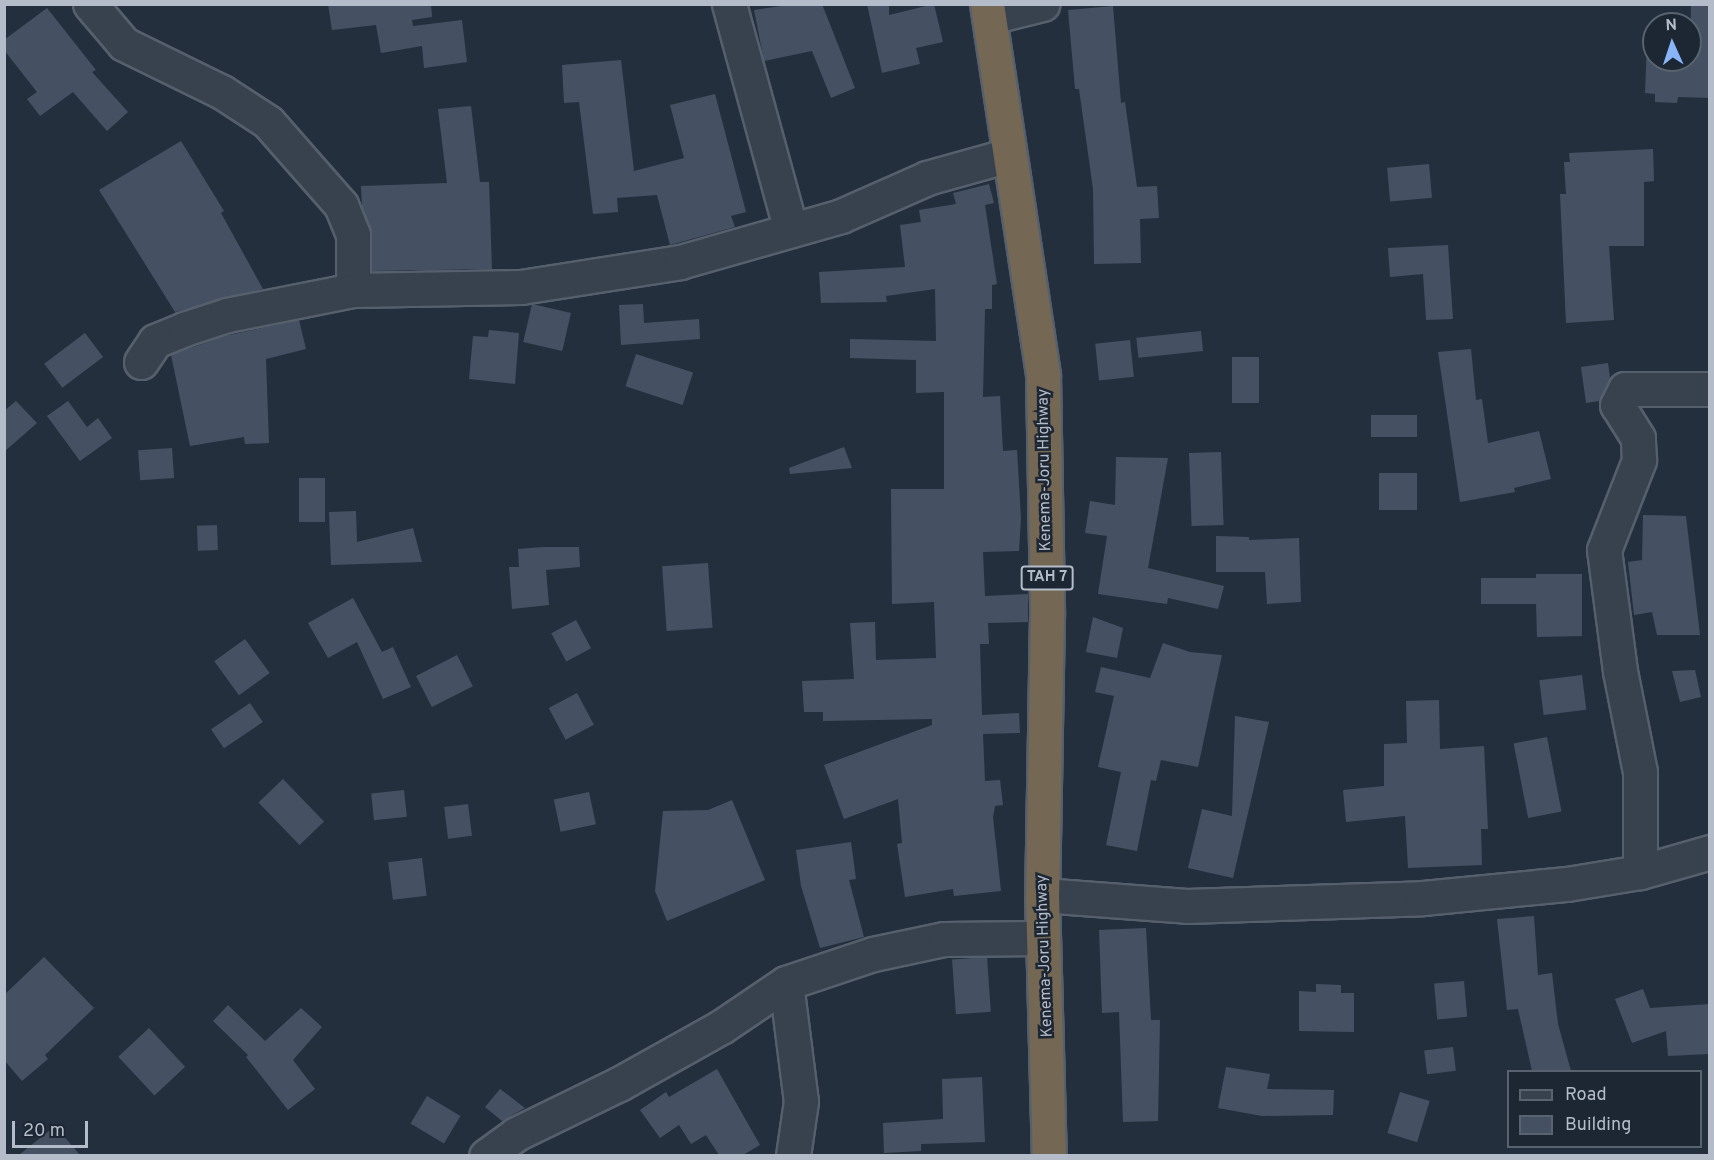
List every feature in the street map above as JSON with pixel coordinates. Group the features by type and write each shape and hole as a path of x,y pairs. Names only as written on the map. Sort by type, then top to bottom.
{"highway":[{"name":"Kenema-Joru Highway","path":"989,11 1043,375 1047,615 1042,938 1049,1155"}],"street":[{"path":"90,4 124,44 222,92 268,122 341,205 353,235 353,290"},
{"path":"729,4 791,230"},
{"path":"989,11 1042,4"},
{"path":"141,362 155,341 184,329 226,315 353,290 560,283 680,262 841,216 927,178 1009,155"},
{"path":"1640,872 1640,772 1620,671 1604,550 1639,460 1638,438 1617,405 1625,389 1710,388"},
{"path":"1042,895 1186,906 1376,900 1556,885 1640,872 1710,852"},
{"path":"486,1155 516,1134 619,1084 721,1027 786,983 873,954 944,939 1042,938"},
{"path":"786,983 801,1101 793,1155"}],"building":[{"path":"328,4 431,4 432,17 412,20 413,26 462,20 467,62 424,68 422,46 381,53 376,25 332,30"},
{"path":"795,4 822,4 855,88 831,98 812,51 764,61 754,10"},
{"path":"867,4 889,4 889,15 934,4 943,42 916,48 920,64 882,73"},
{"path":"1691,4 1710,4 1710,98 1678,97 1677,103 1655,102 1655,94 1645,93 1646,72 1702,72 1702,12 1691,12"},
{"path":"1113,6 1121,103 1125,102 1137,187 1157,186 1159,218 1140,219 1141,263 1094,264 1093,189 1079,89 1075,89 1068,10"},
{"path":"47,8 96,70 92,72 128,112 107,131 73,92 40,116 27,99 37,92 4,50 4,40"},
{"path":"621,60 634,171 684,158 670,105 715,94 746,212 731,216 735,227 670,245 657,195 617,198 618,212 593,214 579,102 564,103 562,65"},
{"path":"471,106 480,182 489,182 492,269 372,271 372,235 362,207 361,186 447,183 438,109"},
{"path":"181,141 224,211 221,213 263,289 175,312 99,190"},
{"path":"1653,149 1654,181 1644,182 1644,246 1609,246 1614,320 1566,323 1560,194 1566,194 1564,162 1570,162 1569,153"},
{"path":"1429,164 1432,198 1390,202 1387,168"},
{"path":"989,184 994,203 985,205 997,284 992,285 992,309 985,309 983,397 1000,396 1003,451 1017,450 1021,518 1019,551 983,552 985,596 1028,594 1028,622 988,623 989,644 980,644 982,715 1019,713 1020,733 983,734 985,781 1000,780 1003,805 995,806 993,817 1001,891 954,896 953,889 905,897 897,844 902,843 898,799 844,819 824,765 932,725 932,719 823,721 823,712 804,712 802,681 854,679 850,623 875,622 876,660 936,658 934,602 892,604 891,489 944,489 944,392 916,393 916,360 850,358 850,339 936,341 935,289 886,296 887,302 821,303 819,272 905,267 900,225 921,222 919,210 956,204 953,193"},
{"path":"1448,245 1453,319 1426,320 1423,274 1390,277 1388,248"},
{"path":"532,304 571,313 562,351 523,342"},
{"path":"643,304 644,323 699,319 700,339 621,345 619,305"},
{"path":"299,320 306,349 266,359 269,443 245,444 244,437 190,446 171,355 225,336"},
{"path":"489,330 519,333 515,384 469,379 473,336 488,337"},
{"path":"1201,331 1203,351 1138,358 1136,338"},
{"path":"85,333 103,357 62,388 44,364"},
{"path":"1130,340 1134,377 1099,380 1095,344"},
{"path":"1471,349 1476,400 1482,399 1488,443 1539,431 1551,479 1514,488 1515,492 1460,502 1438,352"},
{"path":"636,354 693,373 683,405 625,386"},
{"path":"1232,357 1259,357 1259,403 1232,403"},
{"path":"1608,363 1610,378 1599,401 1586,403 1581,367"},
{"path":"16,401 37,423 4,452 4,411"},
{"path":"68,401 87,427 98,418 112,438 80,461 47,416"},
{"path":"1371,415 1417,415 1417,437 1371,437"},
{"path":"844,447 852,468 790,474 789,468"},
{"path":"172,448 174,478 140,480 138,450"},
{"path":"1221,452 1224,525 1192,526 1189,453"},
{"path":"1116,457 1168,458 1148,568 1224,586 1218,609 1168,598 1167,604 1098,594 1107,536 1085,533 1090,501 1115,505"},
{"path":"1379,473 1417,473 1417,510 1379,510"},
{"path":"299,478 325,478 325,522 299,522"},
{"path":"356,511 357,542 413,528 422,562 331,565 329,512"},
{"path":"1643,515 1686,516 1700,635 1657,635 1652,612 1634,615 1628,562 1642,560"},
{"path":"217,525 218,550 198,551 197,526"},
{"path":"1216,536 1249,537 1249,540 1299,538 1301,602 1267,604 1265,572 1216,572"},
{"path":"579,547 580,567 546,570 549,605 512,609 509,567 519,567 518,549"},
{"path":"708,563 713,628 667,631 662,566"},
{"path":"1536,574 1582,574 1582,636 1537,637 1536,604 1481,604 1481,578 1536,578"},
{"path":"353,598 382,652 393,647 411,687 383,699 357,642 328,658 308,623"},
{"path":"1093,617 1123,628 1117,658 1086,652"},
{"path":"576,620 591,648 566,661 551,633"},
{"path":"245,639 270,673 239,695 214,661"},
{"path":"1163,643 1190,652 1222,655 1198,767 1161,760 1156,781 1151,780 1137,851 1106,845 1121,772 1098,767 1114,696 1095,692 1101,667 1150,678"},
{"path":"457,655 473,686 432,707 416,676"},
{"path":"1695,670 1701,697 1680,702 1672,671"},
{"path":"1582,675 1586,710 1544,715 1539,680"},
{"path":"577,693 594,725 566,740 549,708"},
{"path":"1439,700 1440,749 1484,746 1488,829 1481,829 1482,865 1408,868 1405,816 1346,822 1343,790 1384,786 1384,744 1407,743 1406,701"},
{"path":"250,703 263,722 224,748 211,729"},
{"path":"1235,716 1269,722 1233,878 1188,868 1202,809 1232,816"},
{"path":"1547,737 1562,812 1528,818 1514,743"},
{"path":"283,779 324,821 300,845 259,803"},
{"path":"404,790 407,817 374,820 371,793"},
{"path":"589,792 596,824 561,832 554,799"},
{"path":"732,800 765,880 667,921 655,891 663,811 708,810"},
{"path":"468,804 472,836 448,839 444,807"},
{"path":"851,842 856,879 849,880 864,937 820,948 801,886 796,850"},
{"path":"422,858 427,896 393,900 388,862"},
{"path":"1534,916 1538,975 1552,973 1558,1024 1571,1070 1532,1070 1518,1009 1507,1010 1497,919"},
{"path":"1146,928 1151,1020 1160,1020 1158,1121 1123,1122 1119,1012 1102,1013 1099,930"},
{"path":"44,957 94,1008 45,1055 48,1059 22,1081 4,1060 4,995"},
{"path":"987,957 991,1012 956,1014 952,959"},
{"path":"1464,981 1467,1017 1437,1019 1434,984"},
{"path":"1316,984 1341,985 1341,993 1354,993 1354,1032 1299,1031 1299,991 1316,992"},
{"path":"1643,989 1650,1008 1710,1004 1710,1054 1668,1056 1666,1031 1632,1043 1615,999"},
{"path":"228,1005 265,1041 301,1008 322,1027 293,1060 315,1089 288,1110 246,1057 248,1055 213,1021"},
{"path":"149,1028 185,1067 154,1095 118,1057"},
{"path":"1453,1047 1456,1071 1427,1074 1424,1051"},
{"path":"1226,1067 1270,1074 1267,1089 1334,1090 1333,1115 1262,1116 1218,1108"},
{"path":"717,1069 760,1145 743,1155 719,1155 706,1135 691,1144 679,1125 660,1138 640,1110 666,1092 669,1097"},
{"path":"982,1077 985,1142 921,1144 921,1151 884,1153 883,1123 943,1119 942,1079"},
{"path":"500,1089 525,1108 502,1121 485,1107"},
{"path":"1400,1092 1430,1101 1417,1142 1387,1133"},
{"path":"427,1096 460,1116 444,1144 411,1123"},
{"path":"55,1126 80,1155 19,1155"}]}
